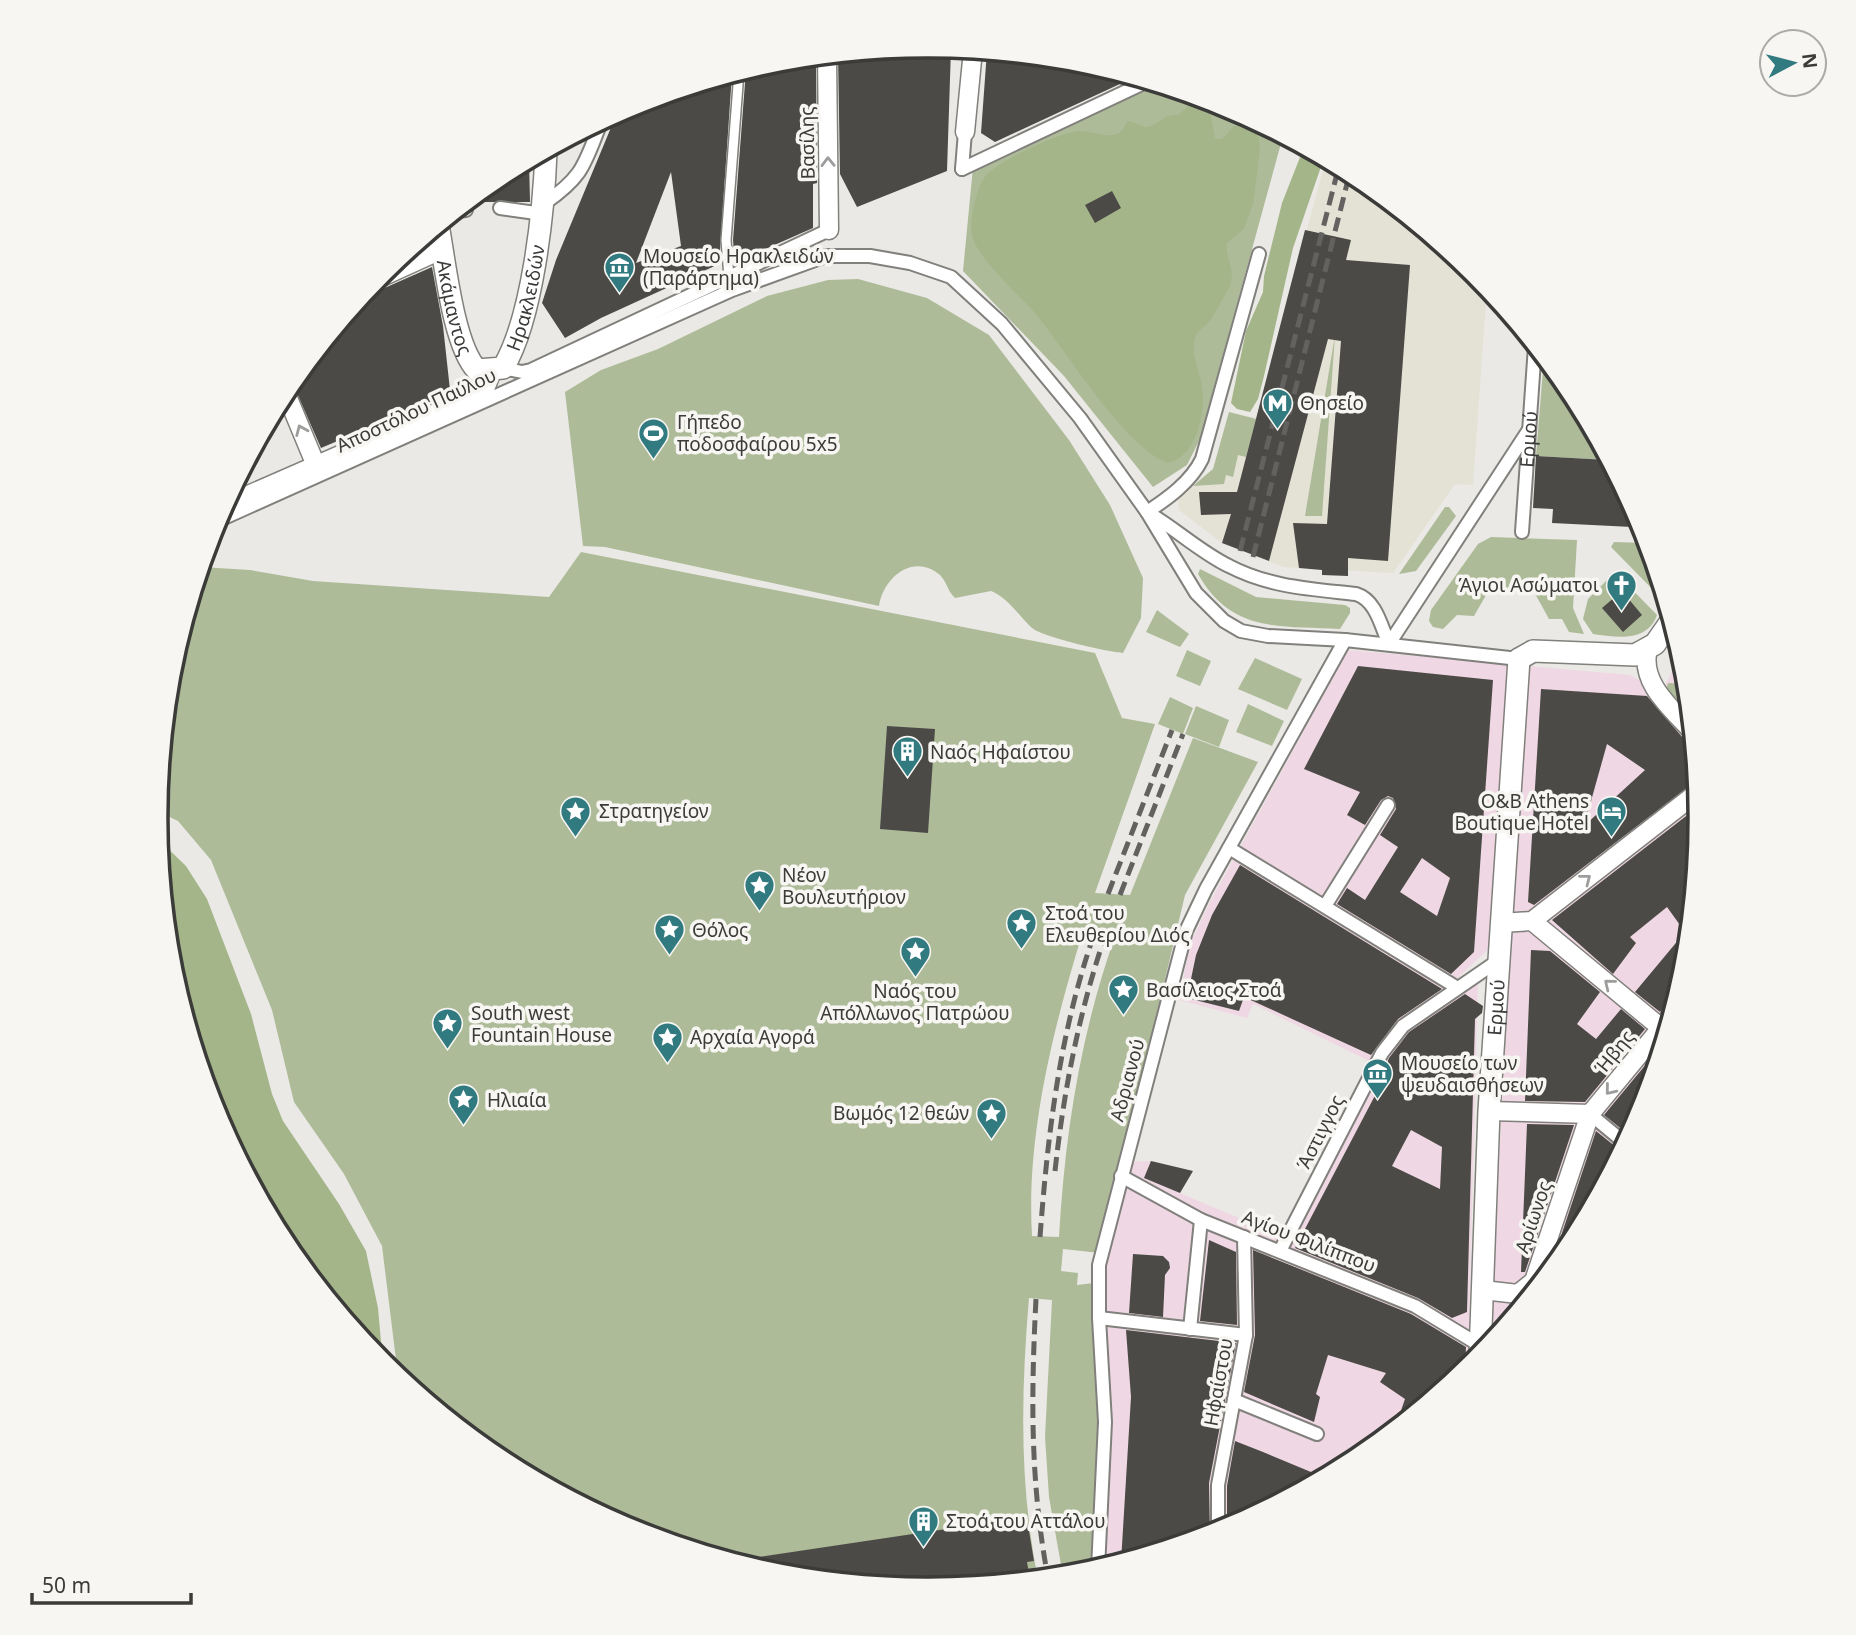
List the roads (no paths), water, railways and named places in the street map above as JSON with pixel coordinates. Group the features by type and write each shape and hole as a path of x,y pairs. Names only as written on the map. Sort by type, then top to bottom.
{"street":[{"path":"972,59 962,169 1135,87"},
{"name":"Βασίλης","path":"827,64 829,230"},
{"path":"500,208 544,208 572,185 581,173 596,134"},
{"name":"Ηρακλειδών","path":"497,370 519,333 544,208 546,161"},
{"name":"Αποστόλου Παύλου","path":"232,514 475,396 485,389 497,370 531,370 829,230"},
{"name":"Ακάμαντος","path":"440,235 461,340 468,361 477,370 497,370"},
{"path":"406,266 443,249"},
{"path":"1147,512 1167,499 1192,475 1202,459 1259,254"},
{"name":"Αποστόλου Παύλου","path":"238,501 319,472 660,320 797,264 826,256 857,255 910,263 951,277 1002,324 1043,370 1147,512"},
{"name":"Ερμού","path":"1522,532 1534,359"},
{"path":"290,404 319,472"},
{"path":"1389,644 1528,431"},
{"path":"1147,512 1196,593 1224,621 1252,634 1389,644 1519,659 1533,651 1628,656 1647,654 1660,650 1666,640"},
{"path":"1147,512 1216,559 1250,575 1284,587 1361,595 1371,604 1389,644"},
{"path":"1664,630 1647,654 1656,691 1681,718"},
{"name":"Αδριανού","path":"1099,1557 1105,1422 1098,1318 1099,1265 1180,950 1195,911 1228,848 1345,640"},
{"name":"Ερμού","path":"1483,1335 1489,1111 1519,659"},
{"path":"1501,923 1532,921 1687,800"},
{"path":"1325,905 1388,805"},
{"path":"1228,848 1456,987"},
{"path":"1532,921 1660,1020"},
{"name":"Άστιγγος","path":"1280,1251 1382,1053 1403,1026 1456,987 1499,960"},
{"name":"Ήβης","path":"1590,1114 1654,1039"},
{"path":"1489,1111 1590,1114 1617,1136"},
{"name":"Αρίωνος","path":"1537,1271 1590,1114"},
{"name":"Αγίου Φιλίππου","path":"1121,1176 1201,1220 1415,1306 1475,1345"},
{"path":"1190,1329 1201,1220"},
{"name":"Ηφαίστου","path":"1218,1519 1218,1485 1246,1335 1244,1237"},
{"name":"Αρίωνος","path":"1483,1290 1518,1294 1522,1291"},
{"path":"1098,1318 1246,1335"},
{"path":"1234,1400 1317,1434"}],"lane":[{"path":"729,277 726,240 738,82"}],"railway":[{"path":"1240,551 1336,177"},
{"path":"1253,557 1347,184"},
{"path":"1108,894 1172,730"},
{"path":"1120,895 1183,734"},
{"path":"1040,1237 1047,1158 1065,1042 1073,1004 1096,929"},
{"path":"1055,1171 1074,1049 1107,930"},
{"path":"1036,1299 1033,1438 1046,1568"}],"place":[{"name":"Μουσείο Ηρακλειδών (Παράρτημα)","path":"620,294"},
{"name":"Θησείο","path":"1277,430"},
{"name":"Γήπεδο ποδοσφαίρου 5x5","path":"654,460"},
{"name":"Άγιοι Ασώματοι","path":"1622,612"},
{"name":"Ναός Ηφαίστου","path":"907,779"},
{"name":"Στρατηγείον","path":"576,838"},
{"name":"O&B Athens Boutique Hotel","path":"1612,839"},
{"name":"Νέον Βουλευτήριον","path":"759,913"},
{"name":"Στοά του Ελευθερίου Διός","path":"1022,951"},
{"name":"Θόλος","path":"669,957"},
{"name":"Ναός του Απόλλωνος Πατρώου","path":"915,979"},
{"name":"Βασίλειος Στοά","path":"1123,1017"},
{"name":"South west Fountain House","path":"448,1051"},
{"name":"Αρχαία Αγορά","path":"667,1064"},
{"name":"Μουσείο των ψευδαισθήσεων","path":"1378,1101"},
{"name":"Ηλιαία","path":"464,1127"},
{"name":"Βωμός 12 θεών","path":"992,1140"},
{"name":"Στοά του Αττάλου","path":"923,1548"}]}
